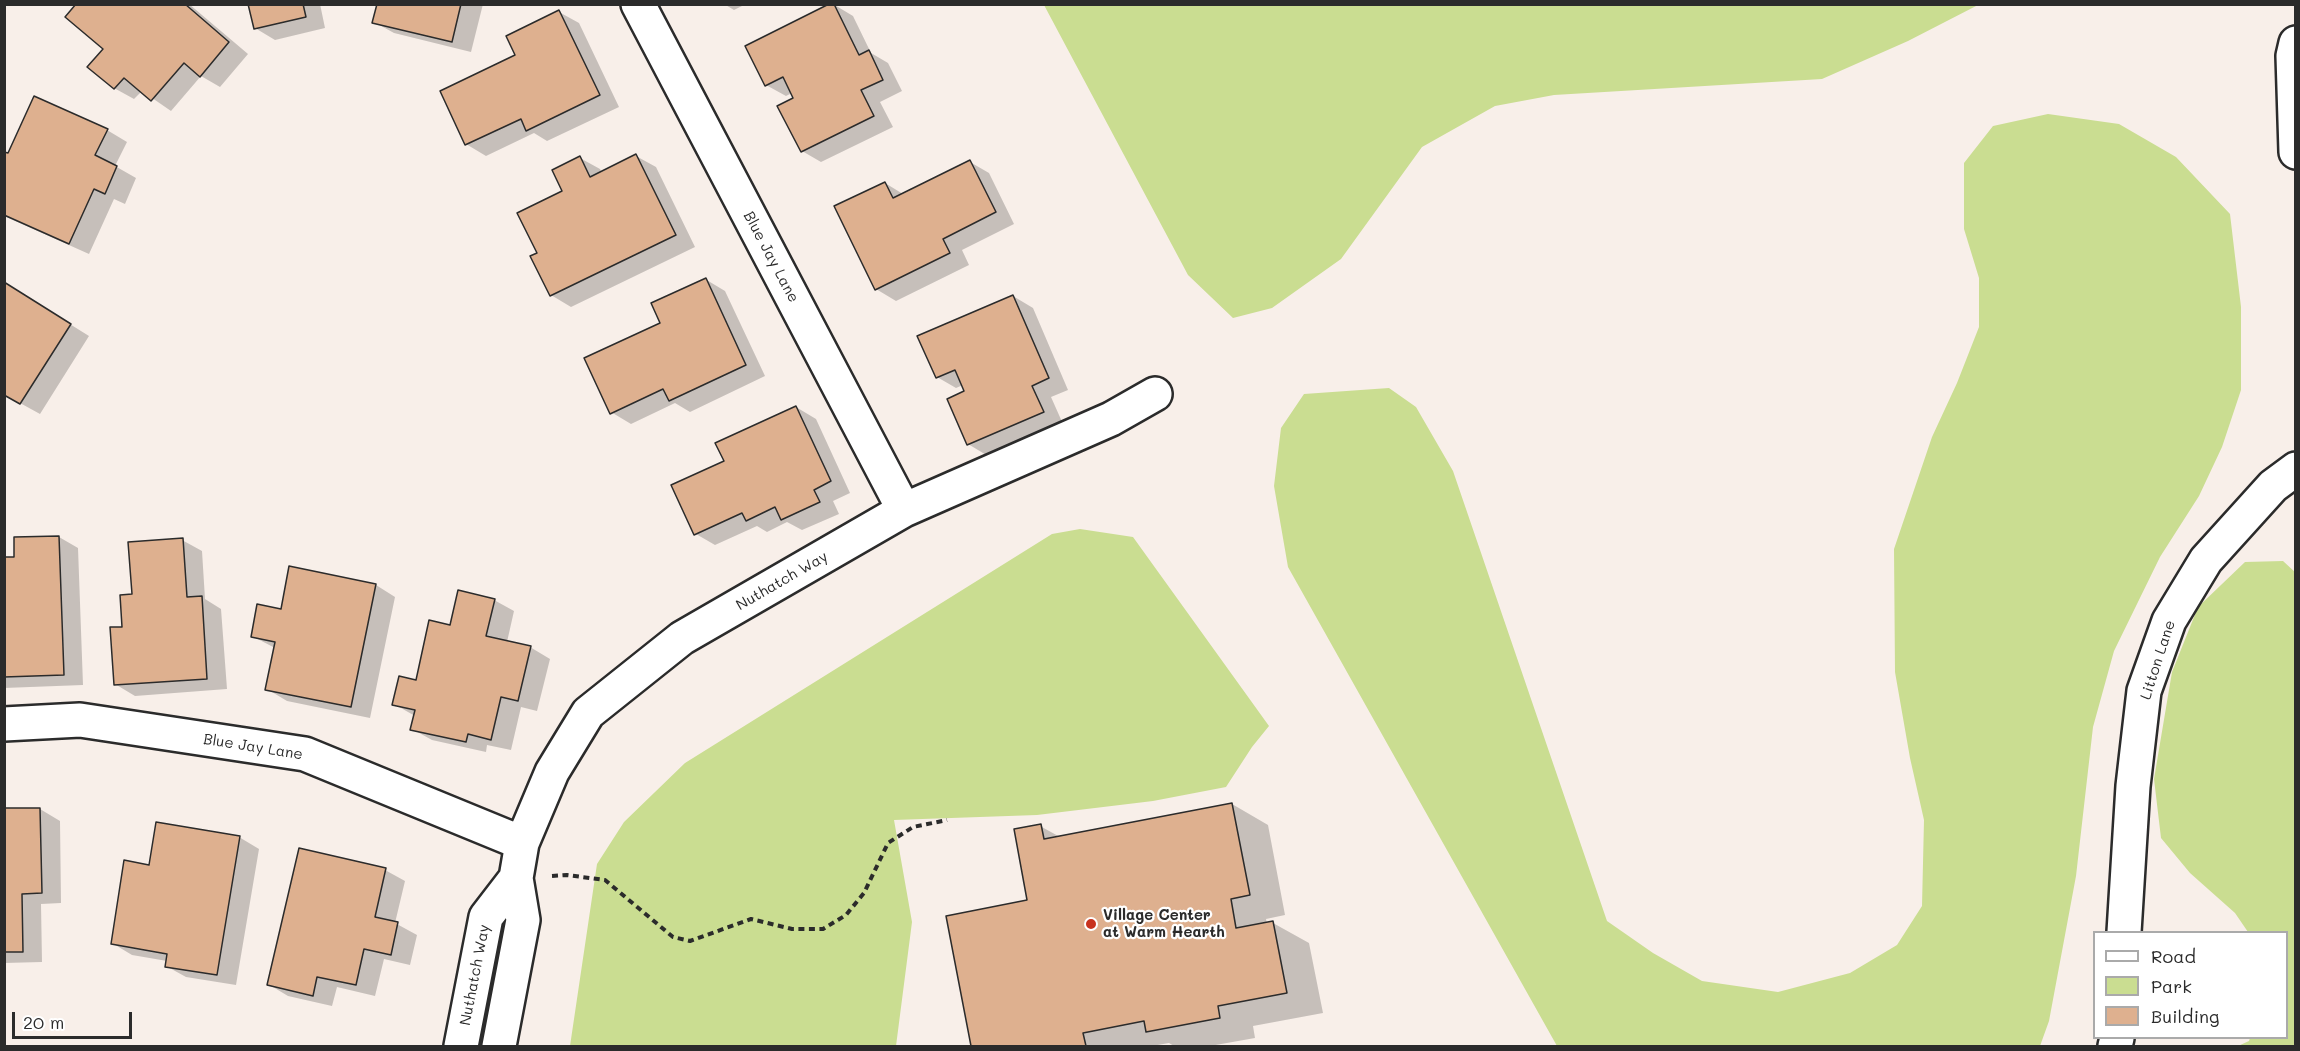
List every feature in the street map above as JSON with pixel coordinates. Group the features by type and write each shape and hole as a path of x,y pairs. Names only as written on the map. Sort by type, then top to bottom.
{"street":[{"name":"Blue Jay Lane","path":"638,4 904,510"},
{"path":"2295,43 2293,56 2295,152"},
{"name":"Nuthatch Way","path":"499,1047 523,920 516,878 522,843 552,772 588,713 682,638 904,510 1111,419 1155,394"},
{"name":"Litton Lane","path":"2124,931 2133,786 2144,691 2169,621 2206,560 2273,486 2295,469"},
{"name":"Blue Jay Lane","path":"4,724 80,720 305,754 522,843"},
{"name":"Nuthatch Way","path":"461,1047 486,917 516,878"}],"path":[{"path":"516,878 567,875 605,880 673,937 690,941 751,919 792,929 823,929 846,915 864,893 888,843 913,827 947,820"}],"green space":[{"path":"1044,5 1978,5 1908,41 1822,79 1554,95 1495,106 1422,147 1341,259 1272,308 1233,318 1188,275"},
{"path":"2048,114 2119,124 2176,157 2230,214 2241,307 2241,390 2222,447 2199,496 2160,557 2114,651 2093,727 2076,876 2049,1021 2040,1046 1557,1046 1288,567 1274,486 1281,428 1304,394 1389,388 1416,407 1453,471 1607,921 1653,953 1702,981 1778,992 1850,973 1897,945 1922,906 1924,820 1910,758 1895,672 1894,549 1932,437 1979,327 1979,278 1964,229 1964,163 1993,126"},
{"path":"1080,529 1133,537 1269,726 1226,787 1153,801 1037,815 894,820 912,922 896,1046 570,1046 597,864 624,822 685,763 1052,534"},
{"path":"2283,561 2296,573 2295,1046 2238,1046 2250,1039 2288,1039 2288,931 2247,931 2235,913 2190,873 2161,838 2154,779 2172,672 2198,607 2245,562"}],"building":[{"path":"76,4 185,4 229,42 200,77 184,63 151,101 124,78 114,89 87,67 103,49 65,17"},
{"path":"248,4 303,4 306,17 254,29"},
{"path":"377,4 461,4 452,42 372,23"},
{"path":"829,4 834,4 859,55 869,50 883,80 861,90 874,116 801,152 777,106 793,98 783,77 765,86 745,46"},
{"path":"559,10 600,95 526,131 521,119 465,145 440,91 515,55 506,36"},
{"path":"34,96 108,129 95,155 117,166 105,194 94,189 69,244 4,215 4,152 8,153"},
{"path":"636,154 676,235 550,296 530,256 537,253 517,213 562,191 552,170 580,156 590,177"},
{"path":"970,160 996,212 943,239 950,253 875,290 834,206 885,182 893,198"},
{"path":"706,278 746,365 669,401 663,389 610,414 584,358 660,323 651,303"},
{"path":"4,282 71,324 20,404 4,395"},
{"path":"1013,295 1049,378 1032,386 1044,412 967,445 947,399 964,391 955,370 936,378 917,336"},
{"path":"796,406 831,481 814,490 820,502 781,520 775,507 746,521 742,513 694,535 671,485 724,461 715,443"},
{"path":"59,536 64,675 4,677 4,557 14,557 14,537"},
{"path":"183,538 187,597 202,596 207,679 114,685 110,627 122,627 120,595 132,594 128,542"},
{"path":"289,566 376,584 351,707 265,690 275,642 251,637 257,604 281,609"},
{"path":"458,590 495,599 486,636 531,646 518,701 501,697 491,740 468,734 466,742 410,730 415,710 392,705 399,676 416,680 429,620 450,625"},
{"name":"Village Center at Warm Hearth","path":"1232,803 1250,895 1231,899 1236,928 1273,921 1287,993 1218,1006 1220,1018 1146,1032 1144,1021 1083,1033 1086,1046 971,1046 946,916 1027,900 1014,829 1041,824 1044,839"},
{"path":"4,808 40,808 42,893 22,894 23,952 4,952"},
{"path":"156,822 240,836 217,975 165,967 167,954 111,944 124,860 149,865"},
{"path":"299,848 386,868 375,917 398,922 391,955 364,949 356,985 317,977 313,996 267,985"}],"place":[{"name":"Village Center at Warm Hearth","path":"1091,924"}]}
